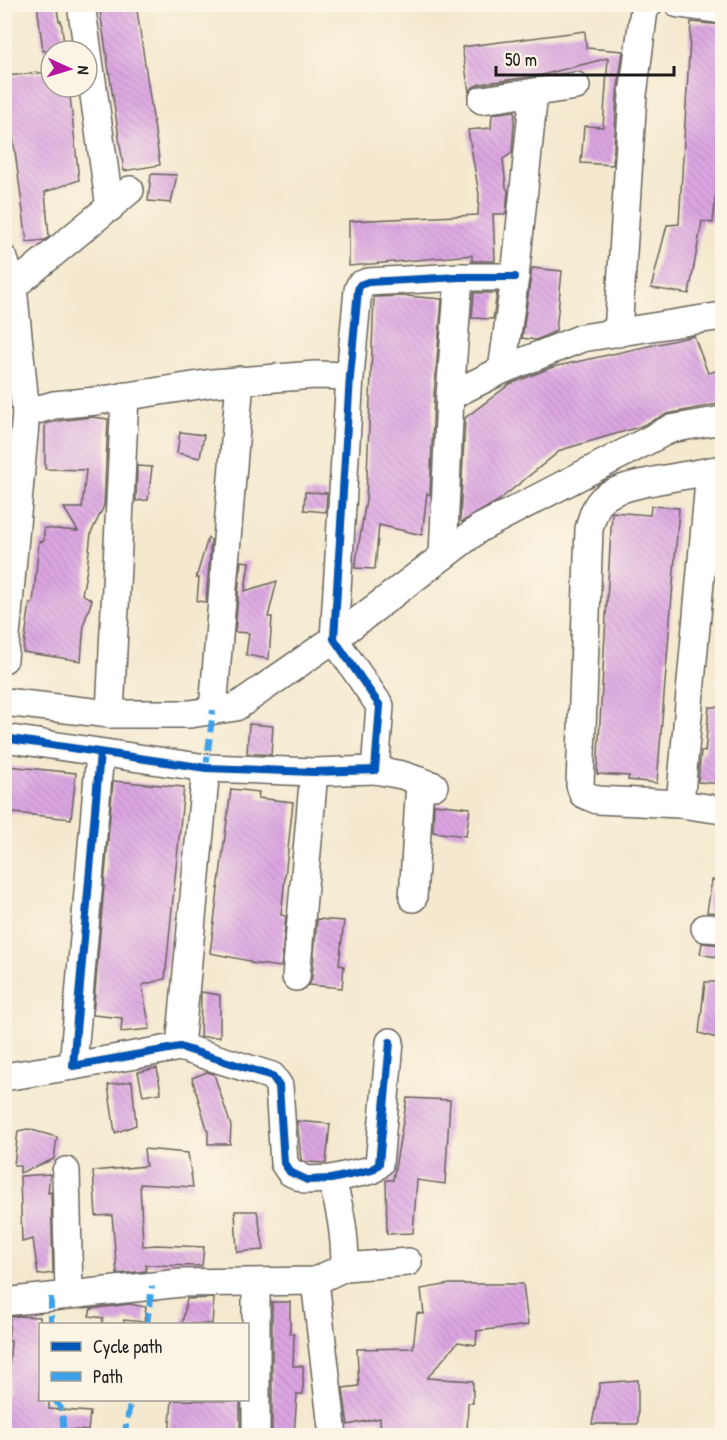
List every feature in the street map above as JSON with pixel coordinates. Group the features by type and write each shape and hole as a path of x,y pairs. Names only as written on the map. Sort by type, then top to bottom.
{"street":[{"path":"81,4 110,208"},
{"path":"618,333 633,95 644,10 649,4"},
{"path":"688,5 723,10"},
{"path":"482,100 576,86"},
{"path":"502,370 515,277 534,92"},
{"path":"9,291 130,190"},
{"path":"4,259 26,412 4,659"},
{"path":"375,770 380,706 334,639 350,376 358,290 360,285 368,282 459,277 515,277"},
{"path":"443,556 450,396 459,277"},
{"path":"450,396 502,370 582,338 723,316"},
{"path":"26,412 54,405 240,380 315,375 350,376"},
{"path":"213,710 240,380"},
{"path":"110,714 125,396"},
{"path":"4,702 110,714 190,714 236,707 334,639 480,528 670,429 723,420"},
{"path":"680,804 716,470 626,488 605,497 595,509 589,529 580,785 583,794 597,800 680,804 723,810"},
{"path":"4,738 206,768 314,772 375,770 427,784 413,898"},
{"path":"73,1066 100,753"},
{"path":"180,1047 206,768"},
{"path":"296,977 314,772"},
{"path":"4,1077 180,1047 272,1076 279,1086 284,1163 290,1172 307,1180 331,1179 372,1170 379,1164 390,1042"},
{"path":"66,1171 69,1294"},
{"path":"331,1179 339,1204 345,1242 345,1267"},
{"path":"4,1302 181,1283 256,1284 315,1281 345,1267 408,1262"},
{"path":"315,1281 333,1436"},
{"path":"256,1284 256,1436"}],"building":[{"path":"37,4 56,4 63,39 41,39"},
{"path":"99,4 136,4 160,165 124,171"},
{"path":"691,22 723,25 723,114 713,223 702,221 689,294 651,288 667,225 679,224"},
{"path":"585,31 586,48 623,51 617,94 613,165 581,163 584,126 603,127 608,58 542,75 480,84 469,92 462,47"},
{"path":"39,73 39,99 70,99 79,180 45,192 49,237 45,240 27,242 5,76"},
{"path":"515,111 512,153 503,159 508,191 506,214 493,214 495,261 472,261 472,255 349,266 349,221 478,215 479,194 468,130 491,128 492,114"},
{"path":"151,174 177,175 171,203 148,201"},
{"path":"532,268 562,271 556,331 536,340 522,338"},
{"path":"474,293 497,293 493,319 472,318"},
{"path":"406,296 442,299 434,395 430,495 427,493 422,535 379,525 375,569 355,568 366,500 374,297"},
{"path":"694,336 708,373 723,369 723,403 667,414 639,427 561,450 498,501 462,522 460,520 465,418 510,384 553,367"},
{"path":"92,417 108,419 104,506 91,533 82,594 92,600 84,623 81,661 23,652 30,603 33,603 39,542 44,541 44,528 78,531 64,508 82,508 86,470 45,469 45,424"},
{"path":"180,432 204,435 200,458 177,453"},
{"path":"137,466 152,467 148,500 136,501"},
{"path":"305,492 327,493 326,512 304,510"},
{"path":"651,506 679,508 657,783 628,780 629,776 597,774 612,512 650,515"},
{"path":"208,538 211,540 206,602 197,601 199,578 196,578"},
{"path":"241,561 249,562 245,591 277,581 268,617 272,617 269,659 246,655 249,633 235,632"},
{"path":"709,707 723,707 723,784 698,782 701,751 705,752"},
{"path":"249,724 273,726 271,755 247,753"},
{"path":"7,766 76,773 71,819 4,812"},
{"path":"113,781 184,787 165,979 142,985 150,1029 121,1032 122,1018 93,1015"},
{"path":"231,789 259,792 258,798 293,802 281,915 286,916 281,967 250,963 250,961 210,953"},
{"path":"434,804 470,808 466,836 433,832"},
{"path":"712,880 723,881 723,913 707,912"},
{"path":"317,919 344,921 339,965 344,966 342,988 309,985 312,978"},
{"path":"702,943 723,945 721,958 700,954"},
{"path":"705,982 723,982 723,1040 699,1033"},
{"path":"201,992 220,995 220,1037 200,1037"},
{"path":"157,1068 161,1093 143,1096 138,1072"},
{"path":"207,1072 214,1074 231,1126 230,1144 208,1144 208,1132 192,1078"},
{"path":"132,1081 136,1125 115,1133 108,1085"},
{"path":"407,1098 450,1100 445,1184 417,1180 413,1233 387,1234 386,1180 393,1180"},
{"path":"297,1121 330,1124 326,1163 301,1160"},
{"path":"28,1129 57,1137 54,1159 20,1173 20,1166 14,1165 18,1131"},
{"path":"144,1149 188,1153 193,1187 140,1184 143,1246 204,1247 202,1266 146,1265 146,1271 117,1274 112,1215 96,1216 93,1171 146,1166"},
{"path":"50,1174 48,1193 51,1192 53,1273 38,1275 33,1239 22,1242 20,1176"},
{"path":"235,1211 257,1211 264,1250 237,1252"},
{"path":"450,1284 523,1284 528,1325 477,1331 476,1345 458,1342 427,1378 473,1381 473,1403 468,1403 467,1434 381,1436 380,1418 348,1425 343,1388 359,1386 357,1349 413,1348 417,1313 424,1314 421,1289"},
{"path":"214,1298 212,1323 182,1323 187,1299"},
{"path":"272,1302 290,1302 290,1334 294,1334 293,1366 303,1366 303,1394 297,1394 294,1436 272,1436"},
{"path":"129,1304 146,1307 144,1322 124,1320 124,1323 102,1323 103,1318 89,1316 91,1309"},
{"path":"10,1317 40,1317 39,1401 49,1401 49,1409 90,1412 88,1431 47,1428 46,1436 4,1436 4,1394 7,1394 11,1341 8,1341"},
{"path":"638,1380 638,1424 592,1424 600,1383"},
{"path":"172,1401 240,1401 240,1436 169,1436"}],"marked path":[{"path":"206,768 213,710"},
{"path":"147,1323 152,1286"},
{"path":"51,1297 51,1323"},
{"path":"56,1401 62,1410 64,1436"},
{"path":"124,1436 131,1401"}],"cycle path":[{"path":"4,738 206,768 314,772 375,770 380,706 334,639 350,376 358,290 360,285 368,282 459,277 515,277"},
{"path":"100,753 73,1066 180,1047 272,1076 279,1086 284,1163 290,1172 307,1180 331,1179 372,1170 379,1164 390,1042"}]}
